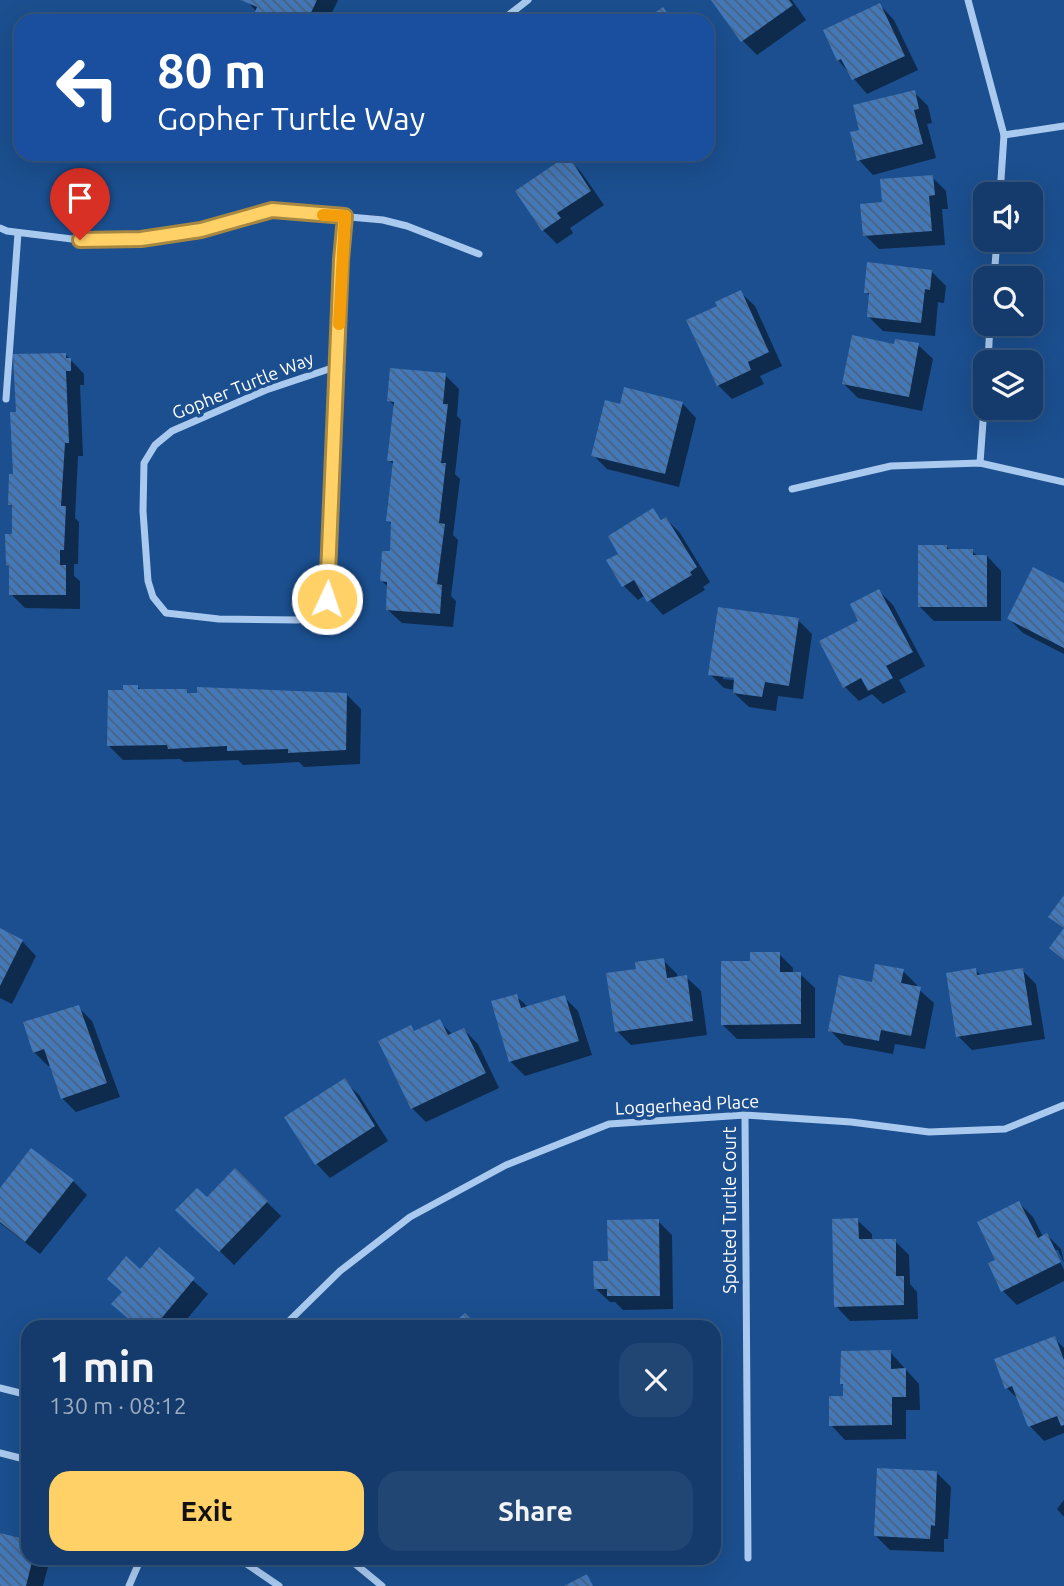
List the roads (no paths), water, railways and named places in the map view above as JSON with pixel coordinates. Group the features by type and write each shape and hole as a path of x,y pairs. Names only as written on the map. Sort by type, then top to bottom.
{"street":[{"path":"510,14 528,0"},
{"path":"968,0 1004,135 1001,182"},
{"path":"1004,135 1064,126"},
{"path":"0,228 18,233 80,240 141,239 201,230 272,210 383,220 407,226 479,254"},
{"name":"Gopher Turtle Way","path":"338,366 266,390 172,431 155,445 144,463 144,522 148,581 153,597 166,613 219,618 298,620 315,613 327,599 338,366 341,260 345,216"},
{"path":"6,399 18,233"},
{"path":"980,463 983,420"},
{"path":"792,489 891,466 980,463 1064,482"},
{"name":"Loggerhead Place","path":"290,1320 340,1271 410,1216 506,1165 609,1124 746,1115 851,1122 929,1132 1005,1129 1064,1105"},
{"name":"Spotted Turtle Court","path":"746,1115 748,1558"},
{"path":"0,1388 21,1393"},
{"path":"0,1453 21,1458"},
{"path":"129,1586 138,1565"},
{"path":"248,1565 279,1586"},
{"path":"356,1565 382,1586"}]}
